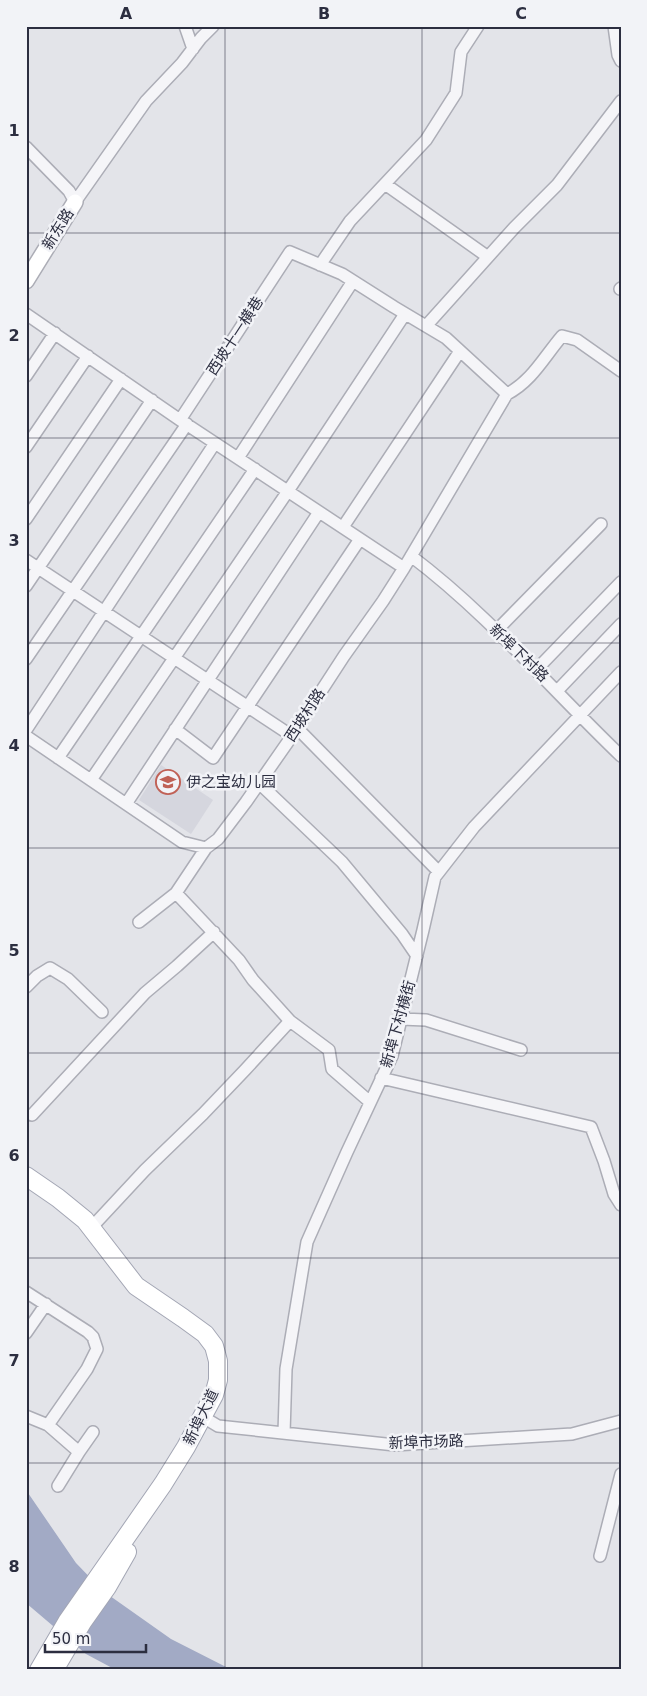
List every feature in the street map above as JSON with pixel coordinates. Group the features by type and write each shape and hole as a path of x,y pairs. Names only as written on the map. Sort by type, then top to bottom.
{"main road":[{"name":"新埠大道","path":"26,1176 73,1209 92,1228 136,1286 205,1334 214,1346 218,1361 217,1388 203,1417 163,1484 132,1529 122,1555 71,1617 61,1646"},
{"path":"39,1670 61,1646"},
{"path":"54,1670 61,1646"}],"street":[{"path":"185,26 193,49"},
{"path":"75,202 146,101 182,63 213,26"},
{"path":"478,26 460,52 456,93 426,140 350,221 320,265 342,274 446,338 507,394 519,388 538,369 562,336 576,340 621,371"},
{"path":"614,26 618,55 621,61"},
{"path":"426,326 514,228 557,185 621,101"},
{"path":"26,147 70,191 75,202"},
{"path":"385,184 488,257"},
{"name":"新东路","path":"26,280 75,202"},
{"name":"西坡十一横巷","path":"26,659 184,422 290,252 320,265"},
{"path":"238,458 353,281"},
{"path":"26,314 215,443 404,568"},
{"path":"91,780 288,491 405,314"},
{"path":"26,376 55,333"},
{"path":"343,528 460,351"},
{"path":"26,447 88,356"},
{"path":"26,520 121,379"},
{"name":"西坡村路","path":"139,922 176,893 206,848 218,839 259,783 404,568 507,394"},
{"path":"26,586 152,400"},
{"path":"26,730 215,443"},
{"path":"58,758 255,469"},
{"path":"126,804 319,512"},
{"path":"496,631 601,524"},
{"path":"175,729 213,758 360,539"},
{"name":"新埠下村路","path":"411,556 440,578 496,631 621,756"},
{"path":"26,560 248,707 294,732 439,872"},
{"path":"536,670 621,582"},
{"path":"558,691 621,624"},
{"name":"新埠下村横街","path":"284,1433 286,1369 307,1242 392,1056 435,877 474,827 621,672"},
{"path":"26,736 182,842 206,848"},
{"path":"259,783 342,862 402,934 417,956"},
{"path":"176,893 239,960 253,980 290,1021 329,1050 332,1069 370,1102"},
{"path":"28,1115 145,992 214,932"},
{"path":"26,986 50,968 68,979 102,1012"},
{"path":"401,1019 426,1020 521,1050"},
{"path":"92,1228 145,1170 227,1089 290,1021"},
{"path":"382,1078 591,1127 614,1194 621,1205"},
{"path":"26,1292 88,1332 93,1337 97,1349 87,1369 48,1425"},
{"path":"26,1333 46,1304"},
{"path":"26,1416 48,1425 79,1452"},
{"name":"新埠市场路","path":"203,1417 218,1426 396,1445 572,1434 621,1421"},
{"path":"58,1486 93,1432"},
{"path":"600,1556 621,1474"}],"shaded area":[{"name":"伊之宝幼儿园","path":"161,765 213,800 191,834 139,800"}],"water":[{"path":"26,1490 76,1563 103,1591 171,1639 232,1670 116,1670 86,1654 26,1603"}],"place":[{"name":"伊之宝幼儿园","path":"168,782"}]}
